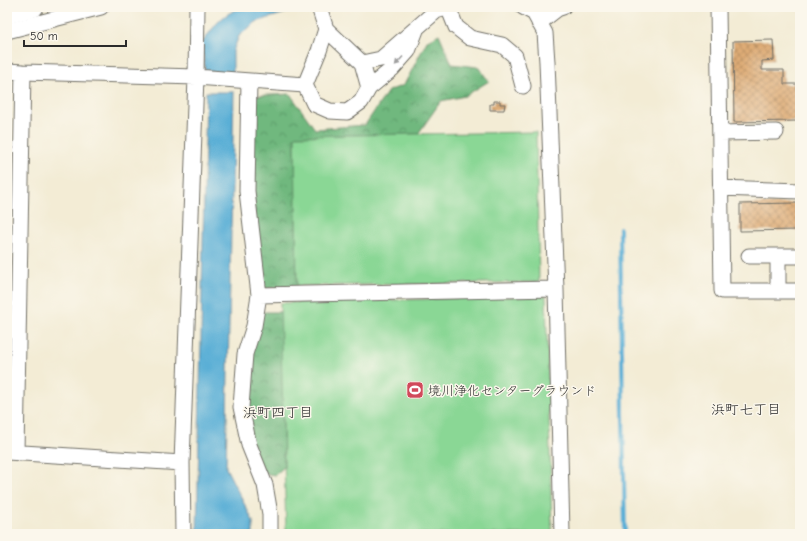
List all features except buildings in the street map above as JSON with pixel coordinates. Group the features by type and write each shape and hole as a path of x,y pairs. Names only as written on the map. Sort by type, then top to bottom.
{"main road":[{"path":"7,14 34,7"}],"street":[{"path":"7,31 101,7"},
{"path":"183,534 182,463 196,77 197,7"},
{"path":"319,7 326,29 362,63 369,88"},
{"path":"362,63 381,59 436,11 448,7 456,27 470,38 502,45 515,56 523,86"},
{"path":"523,7 534,13 544,33 547,62 556,290 562,534"},
{"path":"539,23 563,7"},
{"path":"718,7 722,291 800,291"},
{"path":"326,29 305,85 314,104 330,111 347,112 361,102 369,88 392,69 408,51 417,27"},
{"path":"7,70 23,72 196,77 305,85"},
{"path":"23,72 12,452 182,463"},
{"path":"249,81 247,191 259,295 254,326 244,354 241,407 249,445 265,485 270,514 270,534"},
{"path":"720,132 776,132"},
{"path":"720,188 800,191"},
{"path":"749,256 800,256"},
{"path":"778,256 778,291"},
{"path":"259,295 556,290"}],"green space":[{"path":"439,34 452,64 478,67 489,81 465,96 441,101 418,134 295,136 297,286 258,289 249,96 290,94 315,129 365,125 388,91 404,85 427,41"},
{"path":"536,132 539,282 297,286 295,136"},
{"name":"境川浄化センターグラウンド","path":"546,296 552,534 286,534 280,303"},
{"path":"264,312 281,312 284,467 275,475 260,473 241,407 255,317"}],"water":[{"path":"245,7 294,7 295,10 256,22 239,36 233,51 233,73 205,71 202,43 220,20 231,12"},
{"path":"206,92 234,92 226,468 253,521 253,534 197,534"}],"waterway":[{"path":"620,229 625,534"}],"place":[{"name":"境川浄化センターグラウンド","path":"415,390"}],"district":[{"name":"浜町七丁目","path":"746,409"},
{"name":"浜町四丁目","path":"278,412"}]}
